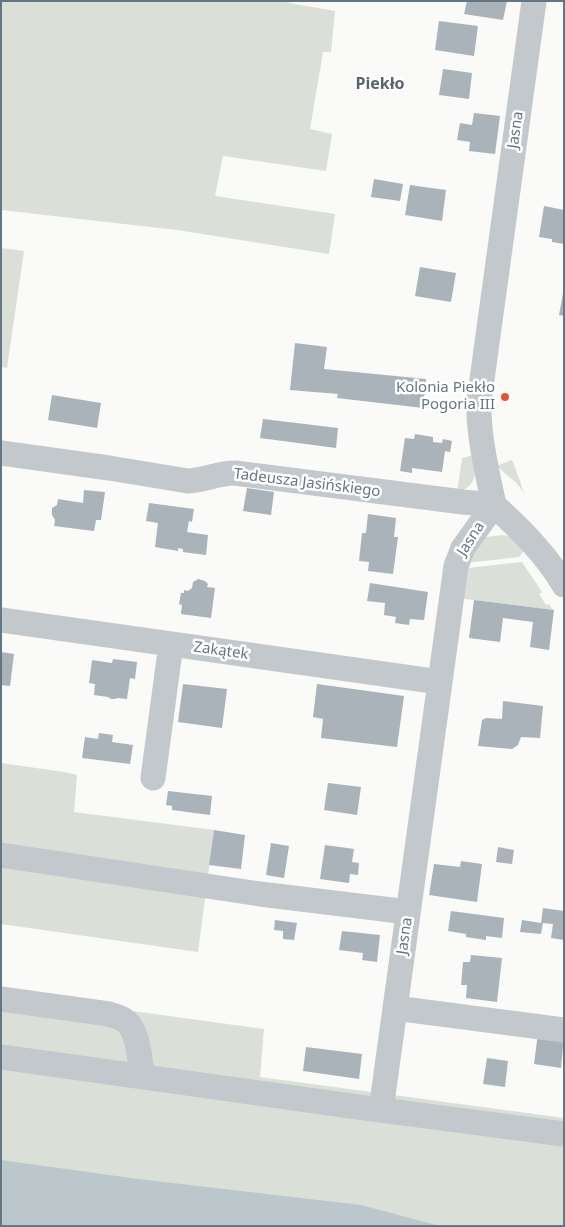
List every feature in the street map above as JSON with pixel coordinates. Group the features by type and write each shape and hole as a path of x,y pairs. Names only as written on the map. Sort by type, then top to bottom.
{"street":[{"name":"Jasna","path":"381,1110 395,1008 403,901 440,682 458,559 463,548 494,504 479,417 480,401 534,1"},
{"name":"Tadeusza Jasińskiego","path":"1,453 188,481 200,480 220,474 235,473 463,502 494,504"},
{"path":"494,504 528,536 555,570 564,586"},
{"name":"Zakątek","path":"1,620 440,682"},
{"path":"154,778 171,644"},
{"path":"1,855 260,894 403,901"},
{"path":"1,999 109,1014 125,1020 134,1031 140,1056 142,1076"},
{"path":"395,1008 564,1030"},
{"path":"1,1057 564,1134"}],"shaded area":[{"path":"1,1 288,1 289,3 335,11 331,52 323,52 310,129 332,134 326,171 223,156 215,196 335,214 329,254 177,230 1,210"},
{"path":"1,248 24,251 7,368 1,367"},
{"path":"475,456 476,468 474,479 468,487 457,493 462,458"},
{"path":"512,460 525,497 517,483 498,466"},
{"path":"509,536 526,549 519,557 466,563 486,537"},
{"path":"522,562 542,592 539,594 546,605 549,604 553,610 464,599 468,568"},
{"path":"1,763 77,775 74,812 214,830 198,952 1,924"},
{"path":"1,993 264,1029 260,1077 564,1118 564,1226 1,1226"},
{"path":"1,1160 138,1179 361,1205 440,1226 1,1226"}],"building":[{"path":"467,1 507,1 503,20 464,14"},
{"path":"439,21 478,26 474,56 435,50"},
{"path":"443,69 472,73 469,99 439,95"},
{"path":"474,113 500,116 495,154 469,151 470,142 457,140 460,123 472,125"},
{"path":"374,179 403,184 400,201 371,197"},
{"path":"410,185 446,190 442,221 405,215"},
{"path":"544,206 564,210 564,244 552,242 552,239 539,237"},
{"path":"420,267 456,273 451,302 415,296"},
{"path":"564,293 564,316 559,315"},
{"path":"295,343 327,347 324,369 426,379 423,408 337,398 338,394 290,390"},
{"path":"52,395 101,403 97,428 48,420"},
{"path":"263,419 338,428 336,448 260,438"},
{"path":"415,434 433,437 433,442 442,443 443,439 452,441 450,452 445,451 442,472 412,468 412,473 400,471 405,438 414,439"},
{"path":"247,488 274,492 271,515 243,511"},
{"path":"84,490 105,492 101,520 96,520 94,531 54,526 55,520 52,515 52,508 57,505 58,499 83,503"},
{"path":"149,503 194,509 192,522 189,521 187,532 208,535 206,555 183,552 183,549 178,548 178,551 155,547 158,523 146,521"},
{"path":"368,514 396,518 394,537 398,537 393,574 368,571 369,562 359,561 362,533 366,533"},
{"path":"198,579 205,581 208,584 207,587 215,588 211,618 181,614 182,605 179,604 181,593 192,588 193,582"},
{"path":"370,583 428,592 424,620 410,619 409,625 395,623 396,617 384,615 385,603 367,601"},
{"path":"474,600 554,610 549,650 530,647 533,622 503,618 500,642 469,638"},
{"path":"1,652 14,654 10,686 1,685"},
{"path":"113,659 137,662 135,679 130,678 127,699 111,699 94,695 95,684 89,683 92,660 112,663"},
{"path":"183,684 227,689 222,728 178,722"},
{"path":"317,684 404,696 397,747 321,738 323,719 313,717"},
{"path":"503,701 543,706 540,738 521,737 518,745 512,749 478,746 482,720 486,718 502,719"},
{"path":"99,733 113,735 112,742 133,745 130,764 82,758 85,737 98,739"},
{"path":"328,783 361,787 357,815 324,810"},
{"path":"168,791 212,796 210,815 172,810 172,806 166,805"},
{"path":"214,830 245,835 241,869 209,865"},
{"path":"271,843 289,846 284,878 266,875"},
{"path":"325,845 354,849 352,862 359,863 358,875 350,874 349,883 320,879"},
{"path":"498,847 514,850 512,864 496,862"},
{"path":"461,861 482,864 477,902 429,895 434,864 460,867"},
{"path":"543,908 564,911 564,940 551,938 553,924 543,923 541,934 520,932 522,920 541,923"},
{"path":"451,911 504,918 502,938 486,936 486,940 466,937 466,934 448,931"},
{"path":"275,920 297,923 294,940 283,939 283,931 274,930"},
{"path":"342,931 380,935 377,962 362,960 363,953 339,950"},
{"path":"471,955 502,958 497,1002 466,998 467,985 461,985 463,962 470,962"},
{"path":"538,1033 564,1037 561,1068 534,1064"},
{"path":"306,1047 362,1054 359,1079 303,1071"},
{"path":"487,1058 508,1061 505,1087 483,1084"}],"place":[{"name":"Kolonia Piekło Pogoria III","path":"505,397"}],"district":[{"name":"Piekło","path":"380,84"}]}
